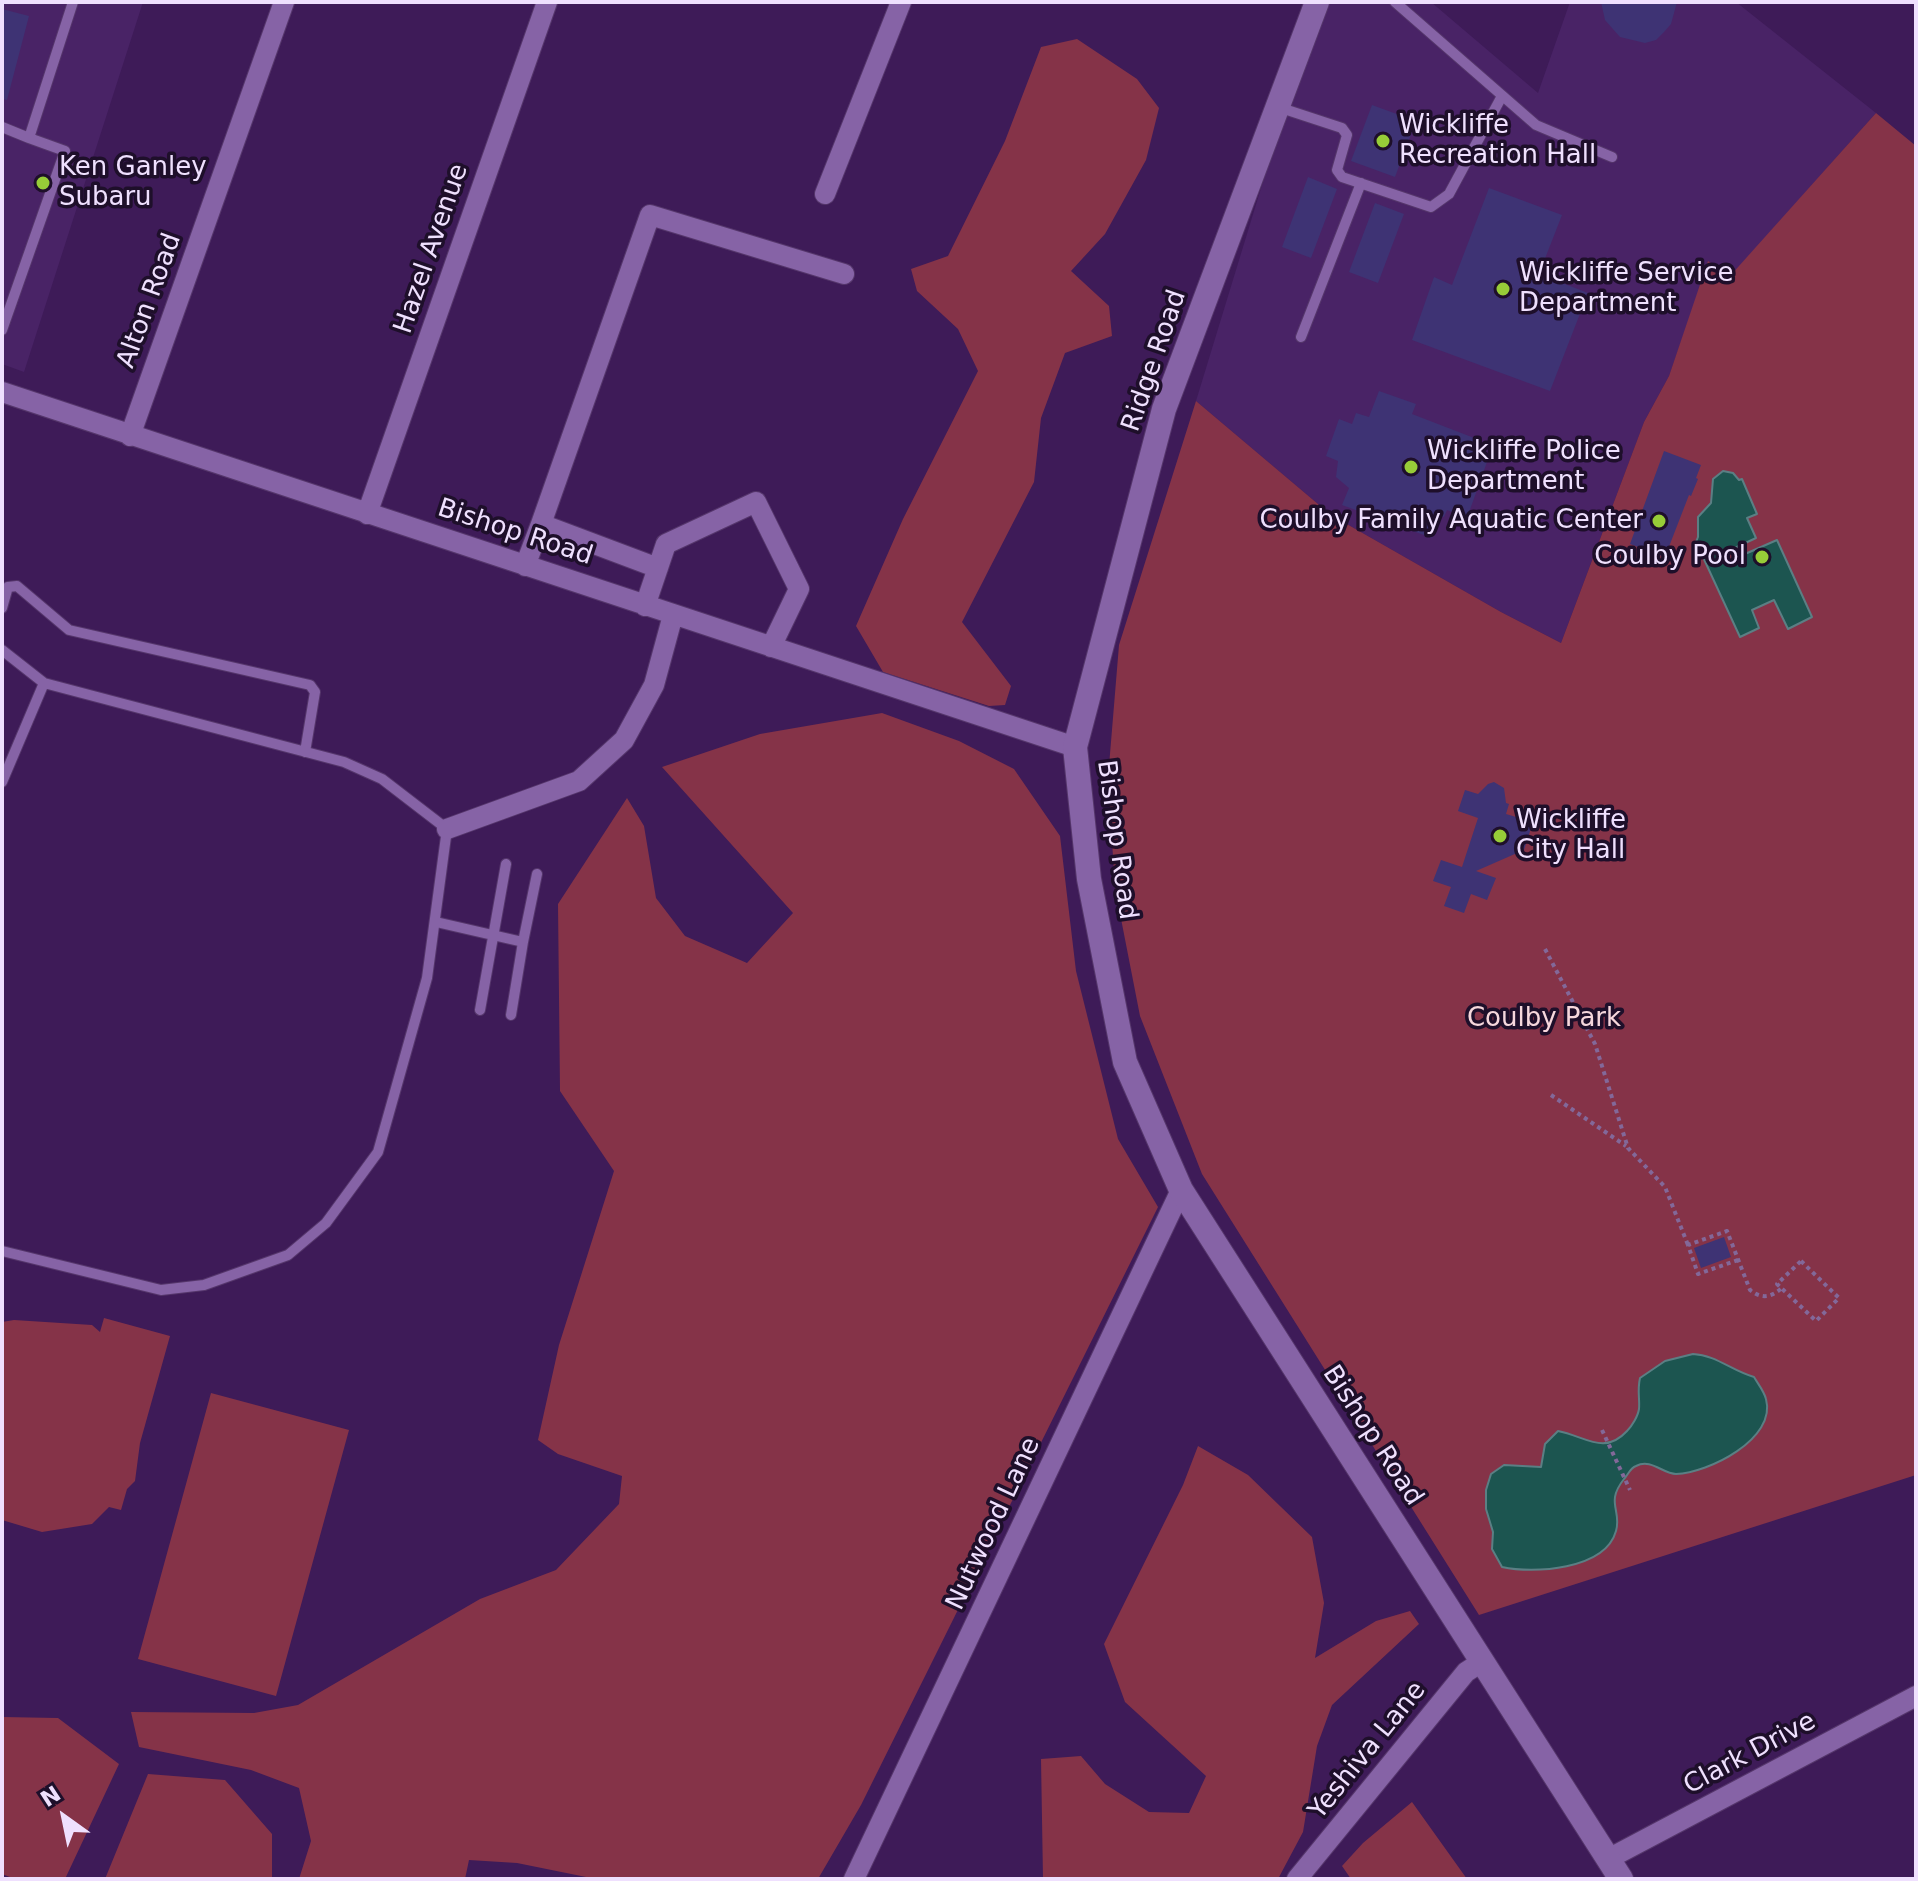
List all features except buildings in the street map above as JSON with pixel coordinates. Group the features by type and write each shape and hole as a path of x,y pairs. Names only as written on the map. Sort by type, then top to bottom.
{"main road":[{"name":"Ridge Road","path":"1075,747 1164,409 1317,2"},
{"name":"Bishop Road","path":"1075,747 1089,879 1125,1062 1181,1190 1615,1869"}],"street":[{"name":"Alton Road","path":"130,436 284,2"},
{"name":"Hazel Avenue","path":"367,514 547,2"},
{"path":"825,194 901,2"},
{"path":"525,566 650,215 844,274"},
{"name":"Bishop Road","path":"2,392 1075,747"},
{"path":"645,606 666,544 756,502 799,589 771,647"},
{"path":"541,524 658,568"},
{"path":"447,829 579,781 624,740 654,685 673,615"},
{"name":"Nutwood Lane","path":"854,1879 1181,1190"},
{"name":"Yeshiva Lane","path":"1297,1879 1466,1672 1483,1661"},
{"name":"Clark Drive","path":"1615,1869 1916,1696"}],"lane":[{"path":"29,138 73,2"},
{"path":"1395,2 1536,125 1612,157"},
{"path":"1278,107 1342,128 1347,135 1337,170 1342,177 1431,207 1449,194 1502,96"},
{"path":"2,127 65,151 2,330"},
{"path":"1301,337 1361,183"},
{"path":"2,608 8,587 17,586 69,630 310,685 315,692 305,752"},
{"path":"2,650 44,683 344,762 382,779 447,829 427,978 378,1152 326,1223 288,1255 204,1285 161,1290 2,1251"},
{"path":"2,782 44,683"},
{"path":"480,1010 506,864"},
{"path":"511,1015 537,874"},
{"path":"436,922 523,942"}],"path":[{"path":"1545,949 1595,1044 1628,1148"},
{"path":"1551,1095 1628,1148 1665,1187 1698,1274 1738,1260"},
{"path":"1688,1245 1727,1231 1750,1290 1757,1295 1772,1296 1782,1288"},
{"path":"1801,1261 1839,1298 1816,1321 1782,1288 1777,1284 1801,1261"},
{"path":"1602,1430 1630,1490"}],"shaded area":[{"name":"Ken Ganley Subaru","path":"2,2 143,2 24,372 2,364"},
{"path":"1327,2 1431,2 1538,93 1570,2 1736,2 1876,113 1730,277 1709,262 1669,376 1644,422 1561,643 1331,515 1196,401 1280,126"},
{"name":"Coulby Pool","path":"1723,471 1742,479 1757,514 1747,518 1756,538 1726,552 1729,561 1777,540 1812,617 1788,629 1774,600 1752,610 1759,628 1740,637 1696,542 1698,517 1711,503 1713,479"},
{"path":"1693,1354 1709,1357 1754,1377 1765,1396 1767,1414 1751,1440 1721,1460 1690,1472 1676,1474 1647,1464 1634,1467 1616,1494 1616,1531 1609,1544 1598,1554 1549,1569 1502,1567 1492,1549 1493,1532 1486,1509 1486,1490 1491,1474 1504,1465 1541,1467 1545,1444 1558,1431 1602,1443 1619,1438 1637,1415 1640,1378 1665,1361"}],"green space":[{"path":"1077,39 1137,79 1159,108 1146,160 1105,234 1071,271 1109,306 1112,336 1065,353 1041,418 1034,482 962,622 1011,686 1005,705 989,706 883,672 856,626 903,519 978,371 958,329 917,291 911,269 948,256 1005,141 1041,47"},
{"name":"Coulby Park","path":"1876,113 1916,146 1916,1475 1479,1615 1202,1174 1140,1016 1115,888 1108,778 1119,645 1196,401 1331,515 1561,643 1644,422 1669,376 1708,261 1730,276"},
{"path":"882,713 959,741 1014,769 1060,836 1076,971 1118,1139 1158,1207 861,1805 818,1879 591,1878 517,1863 469,1860 465,1879 299,1879 311,1841 299,1788 251,1770 139,1747 131,1712 254,1713 298,1705 480,1599 556,1570 619,1504 622,1476 558,1454 538,1440 559,1345 614,1171 560,1091 558,904 627,798 644,826 656,898 685,936 747,963 793,913 662,767 760,734"},
{"path":"104,1318 170,1336 140,1443 135,1481 127,1489 121,1510 109,1507 92,1524 42,1532 2,1520 2,1322 92,1325 100,1332"},
{"path":"211,1393 349,1430 276,1696 138,1659"},
{"path":"1198,1446 1248,1475 1312,1537 1324,1603 1315,1658 1376,1621 1410,1611 1419,1624 1332,1705 1317,1746 1303,1832 1278,1879 1043,1879 1041,1759 1081,1756 1105,1784 1149,1812 1189,1813 1206,1776 1125,1702 1104,1644 1183,1485"},
{"path":"2,1717 58,1718 119,1764 65,1879 15,1879 2,1874"},
{"path":"148,1774 225,1780 272,1834 272,1879 105,1879"},
{"path":"1412,1802 1467,1879 1351,1879 1342,1866 1363,1843"}],"place":[{"name":"Wickliffe Recreation Hall","path":"1383,141"},
{"name":"Ken Ganley Subaru","path":"43,183"},
{"name":"Wickliffe Service Department","path":"1503,289"},
{"name":"Wickliffe Police Department","path":"1411,467"},
{"name":"Coulby Family Aquatic Center","path":"1659,521"},
{"name":"Coulby Pool","path":"1762,557"},
{"name":"Wickliffe City Hall","path":"1500,836"}]}
